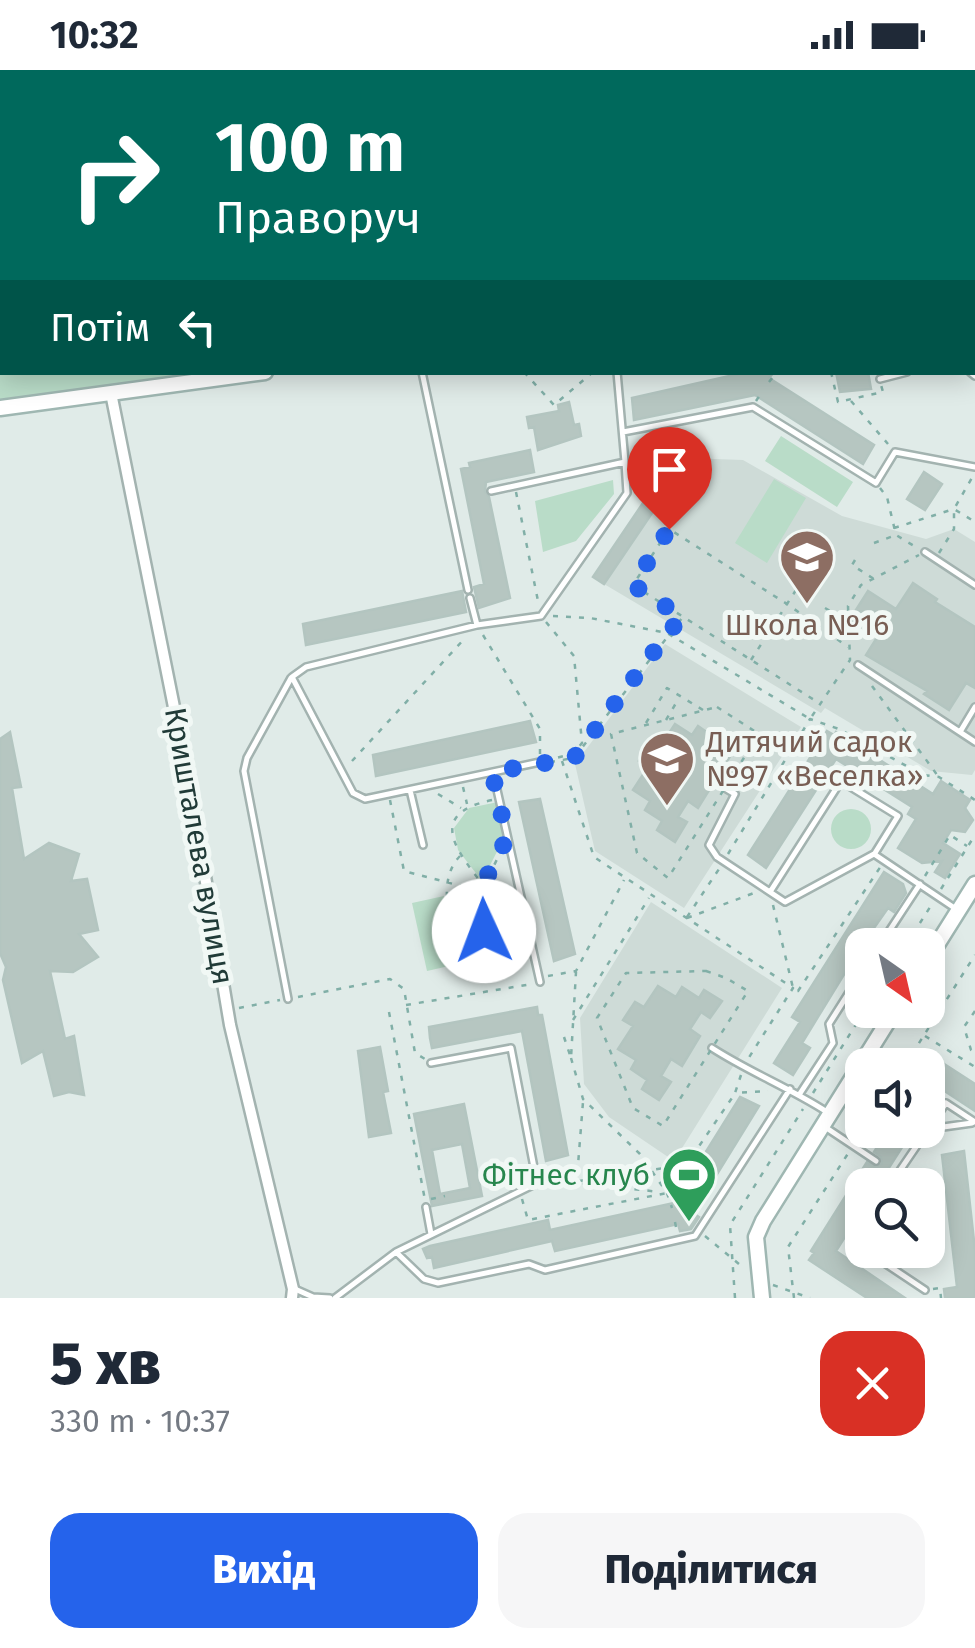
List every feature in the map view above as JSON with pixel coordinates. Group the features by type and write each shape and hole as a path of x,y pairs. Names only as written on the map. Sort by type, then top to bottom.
{"street":[{"path":"0,408 244,375"},
{"name":"Кришталева вулиця","path":"111,393 190,787 228,1010 293,1294"},
{"path":"945,931 975,884"},
{"path":"762,1298 756,1236 884,1028"}],"lane":[{"path":"423,375 468,590"},
{"path":"288,999 244,771 246,758 292,677 306,667 476,625 541,616 627,493 617,375"},
{"path":"880,378 894,375"},
{"path":"623,432 753,407 876,483 895,452 975,470"},
{"path":"491,490 625,462"},
{"path":"925,552 975,585"},
{"path":"470,598 476,625"},
{"path":"858,665 975,742"},
{"path":"292,677 353,794 365,799 540,762"},
{"path":"960,732 975,707"},
{"path":"492,772 540,982"},
{"path":"725,788 734,794 709,845 724,861 785,902 874,854 898,816 842,781 768,890"},
{"path":"410,790 422,846"},
{"path":"874,854 958,910"},
{"path":"891,928 920,884"},
{"path":"800,1094 833,1043 828,1024 845,998"},
{"path":"293,1294 333,1298 396,1252 536,1181 511,1048 430,1063"},
{"path":"712,1048 742,1068 800,1094 845,1138"},
{"path":"396,1252 424,1279 438,1283 529,1264 546,1270 695,1236 790,1089"},
{"path":"945,1105 975,1122"},
{"path":"945,1126 975,1122"},
{"path":"856,1148 876,1160"},
{"path":"425,1203 431,1234"},
{"path":"892,1268 924,1290"}],"path":[{"path":"527,375 554,405 589,375"},
{"path":"769,382 775,375"},
{"path":"832,375 838,402 882,392 880,378"},
{"path":"850,400 895,452"},
{"path":"625,462 669,529 848,646 850,660"},
{"path":"935,559 954,529 954,508 975,470"},
{"path":"876,483 887,497 896,534 925,552"},
{"path":"514,485 541,616 574,656 582,743 573,754 540,762"},
{"path":"894,528 954,508"},
{"path":"954,508 975,522"},
{"path":"669,529 633,585 820,704"},
{"path":"874,543 896,534"},
{"path":"686,918 850,660 848,606 861,585 925,552"},
{"path":"855,560 852,565 874,579"},
{"path":"751,660 796,590"},
{"path":"826,608 849,622"},
{"path":"541,616 590,618 668,633 810,719 838,729 923,775 939,777"},
{"path":"540,762 574,758 682,617"},
{"path":"352,761 476,625 540,729 540,762"},
{"path":"858,665 931,771 974,799 975,792"},
{"path":"644,725 667,688 704,711"},
{"path":"666,720 680,696"},
{"path":"599,725 611,734 637,854 668,878 760,734 717,708 611,734"},
{"path":"562,761 594,857 798,991 884,860"},
{"path":"462,779 468,805"},
{"path":"427,786 462,809"},
{"path":"389,794 404,871 481,890"},
{"path":"487,900 460,856 453,828 468,805 498,798"},
{"path":"920,884 950,835 968,846"},
{"path":"481,890 507,838"},
{"path":"460,856 447,882 461,968 487,900 508,890 509,880 516,878"},
{"path":"571,1058 576,971 625,879"},
{"path":"448,900 490,886 494,894"},
{"path":"520,1192 528,1220 667,1192 735,1094 742,1068 793,988 768,890 686,918"},
{"path":"573,1020 650,895"},
{"path":"486,910 498,910 504,917 504,926 495,933 487,933 480,924 480,916 486,910"},
{"path":"480,916 504,926"},
{"path":"915,1048 975,954"},
{"path":"406,1004 540,982 546,977 576,971"},
{"path":"706,971 748,992 712,1048 663,1126 634,1108 597,1018 626,973 706,971"},
{"path":"228,1010 390,979 404,989 415,1053 430,1063"},
{"path":"975,1011 964,1028 975,1052"},
{"path":"389,1012 425,1203 444,1196"},
{"path":"735,1298 730,1225 854,1028"},
{"path":"924,1035 975,1067"},
{"path":"536,1181 578,1165 583,1098 564,1037"},
{"path":"735,1094 790,1089"},
{"path":"583,1098 640,1154 667,1192 672,1208"},
{"path":"794,1298 788,1247 852,1148"},
{"path":"570,1182 686,1165"},
{"path":"546,1179 667,1192"},
{"path":"698,1232 760,1280 810,1298"},
{"path":"924,1290 940,1288 940,1298"}],"shaded area":[{"name":"Школа №16","path":"686,458 743,460 842,516 926,539 954,529 975,542 972,775 931,771 825,708 821,713 604,584"},
{"name":"Дитячий садок №97 «Веселка»","path":"665,644 801,727 684,908 595,851 575,764"},
{"path":"651,902 782,988 674,1161 609,1117 584,1084 580,1018"}],"green space":[{"path":"0,375 202,375 0,401"},
{"path":"781,436 853,482 837,507 765,461"},
{"path":"774,479 806,498 767,563 735,543"},
{"path":"613,480 614,494 576,541 543,552 535,501"},
{"path":"498,802 505,836 482,881 458,850 454,828 469,808"},
{"path":"851,809 865,815 871,829 865,843 851,849 837,843 831,829 837,815"},
{"path":"444,896 458,964 427,971 412,903"}],"building":[{"path":"734,375 772,375 769,378 874,445 863,464 755,395 634,420 632,398"},
{"path":"837,375 869,375 871,389 840,392"},
{"path":"569,402 581,436 538,450 534,427 529,428 527,417 559,411 558,405"},
{"path":"530,450 534,472 486,482 510,598 479,608 474,587 484,584 461,469 470,467 469,463"},
{"path":"924,472 942,484 925,510 907,499"},
{"path":"643,503 654,510 604,584 593,577"},
{"path":"913,583 975,627 975,688 966,683 949,710 924,694 927,691 866,655 883,628 856,610 868,591 896,609"},
{"path":"462,591 466,612 306,645 303,624"},
{"path":"530,721 536,742 376,776 373,755"},
{"path":"675,724 692,735 698,726 715,738 720,730 739,742 698,808 688,801 678,817 687,822 675,842 657,830 662,821 645,810 650,801 633,790 648,767 639,761 651,742 660,747"},
{"path":"827,731 834,735 836,732 933,794 941,781 970,800 965,808 973,820 965,832 951,830 943,843 960,854 945,878 935,872 942,861 922,863 898,848 916,819 908,814 912,807 836,759 766,868 748,855"},
{"path":"10,732 21,787 12,788 24,859 49,843 79,854 71,881 87,879 98,930 79,934 98,957 73,972 50,971 65,1039 74,1036 84,1095 69,1092 54,1096 43,1051 22,1063 3,980 6,967 0,953 0,739"},
{"path":"540,799 575,954 554,961 519,802"},
{"path":"884,872 903,884 906,893 894,912 888,908 874,928 848,928"},
{"path":"845,933 845,973 802,1043 810,1048 793,1075 774,1063 800,1022 792,1017"},
{"path":"658,986 676,997 682,987 699,998 704,990 722,1001 710,1018 701,1012 690,1029 700,1036 682,1066 671,1059 661,1076 671,1082 659,1100 642,1089 647,1080 631,1069 636,1060 618,1049 633,1026 623,1020 635,1002 644,1007"},
{"path":"537,1007 538,1015 542,1015 568,1155 546,1161 522,1031 432,1048 429,1027"},
{"path":"380,1047 391,1133 369,1137 358,1051"},
{"path":"945,1065 975,1084 975,1111 945,1091"},
{"path":"740,1097 759,1106 693,1213 699,1217 691,1229 680,1231 678,1224 555,1251 552,1241 434,1268 432,1257 427,1258 423,1249 430,1246 548,1220 550,1230 674,1203"},
{"path":"464,1104 482,1196 432,1206 414,1114","holes":["462,1144 470,1188 440,1194 432,1150"]},
{"path":"877,1148 902,1148 889,1168 863,1168 867,1162 875,1167 882,1164 881,1157 874,1152"},
{"path":"964,1151 975,1250 975,1298 945,1298 944,1289 957,1287 942,1155"},
{"path":"845,1197 845,1237 836,1251 845,1257 845,1268 861,1268 905,1298 867,1298 809,1260 814,1253 811,1251"}],"place":[{"name":"Школа №16","path":"807,606"},
{"name":"Дитячий садок №97 «Веселка»","path":"667,808"},
{"name":"Фітнес клуб","path":"689,1224"}],"route":[{"path":"484,931 479,920 487,900 480,890 507,838 492,772 574,758 668,633 676,628 682,617 633,585 669,529"}]}
